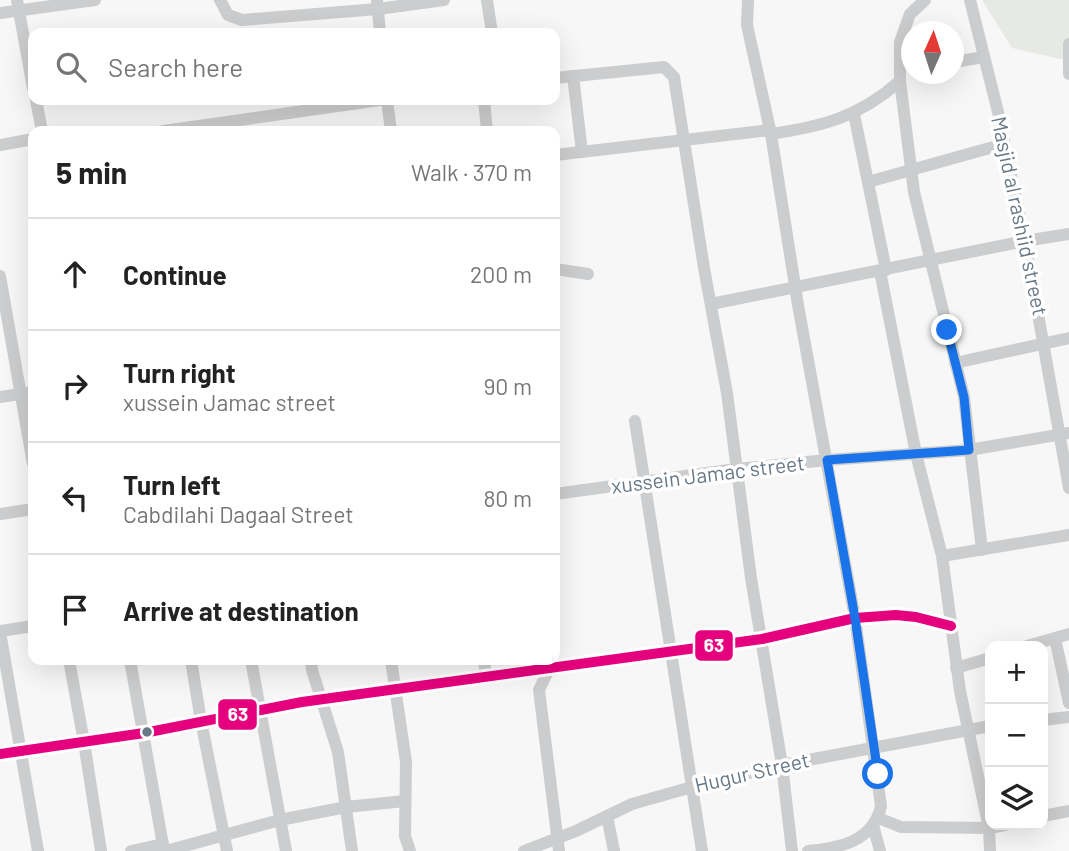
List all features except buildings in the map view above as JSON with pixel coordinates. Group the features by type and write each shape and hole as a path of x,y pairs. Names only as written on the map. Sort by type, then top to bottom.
{"street":[{"path":"0,13 17,6 95,0"},
{"path":"219,0 228,15 242,20 444,0"},
{"path":"486,0 491,28"},
{"path":"748,0 747,25 771,132 795,288 855,618 881,806 876,821 859,839 834,848 808,851"},
{"path":"908,21 910,14 925,0"},
{"name":"Masjid al rashiid street","path":"970,0 1004,144 1065,433 1069,488"},
{"path":"377,5 379,28"},
{"path":"17,6 28,62"},
{"path":"1069,44 1069,74"},
{"path":"964,60 984,57"},
{"path":"560,77 664,66 674,77 727,393 736,469 782,765 792,851"},
{"path":"573,76 582,152"},
{"path":"560,154 808,128 854,114 885,95 901,78"},
{"path":"905,84 914,192 933,261 964,397 982,550"},
{"path":"37,105 41,126"},
{"path":"238,126 353,105"},
{"path":"388,105 390,126"},
{"path":"484,105 487,126"},
{"path":"854,114 916,454 942,556 967,729 985,810"},
{"path":"0,145 28,140"},
{"path":"868,182 1004,144"},
{"path":"711,304 1069,234"},
{"path":"560,270 588,274"},
{"path":"0,276 28,393 0,397"},
{"path":"956,363 1069,338"},
{"path":"635,421 702,851"},
{"name":"xussein Jamac street","path":"560,494 736,469 969,450 1065,433"},
{"path":"0,514 28,510"},
{"path":"942,556 1069,535"},
{"path":"560,662 670,652 762,639 855,618 896,615 951,626"},
{"path":"28,627 0,632 38,851"},
{"path":"1044,641 1069,634"},
{"path":"1055,638 1069,703"},
{"path":"957,668 985,660"},
{"path":"70,665 85,742 101,851"},
{"path":"131,665 164,849"},
{"path":"192,665 227,851"},
{"path":"252,665 286,851"},
{"path":"312,665 338,752 352,851"},
{"path":"392,665 406,762 405,836 410,851"},
{"path":"485,665 486,676"},
{"path":"0,754 144,733 321,699 397,690 542,665"},
{"path":"551,665 538,690 558,845"},
{"path":"1048,719 1069,716"},
{"name":"Hugur Street","path":"524,851 558,845 632,804 692,787 782,765 985,727"},
{"path":"131,851 164,849 280,820 346,807 405,801"},
{"path":"1048,815 1069,811"},
{"path":"607,816 614,851"},
{"path":"876,821 901,827 985,828"},
{"path":"876,821 880,851"},
{"path":"989,830 990,851"}],"shaded area":[{"path":"982,0 1069,0 1069,61 1012,48"}],"transit line":[{"name":"63","path":"0,754 144,733 302,702 762,639 855,618 896,615 951,626"}],"route":[{"path":"878,774 855,618 827,460 969,450 964,397 947,330"}]}
